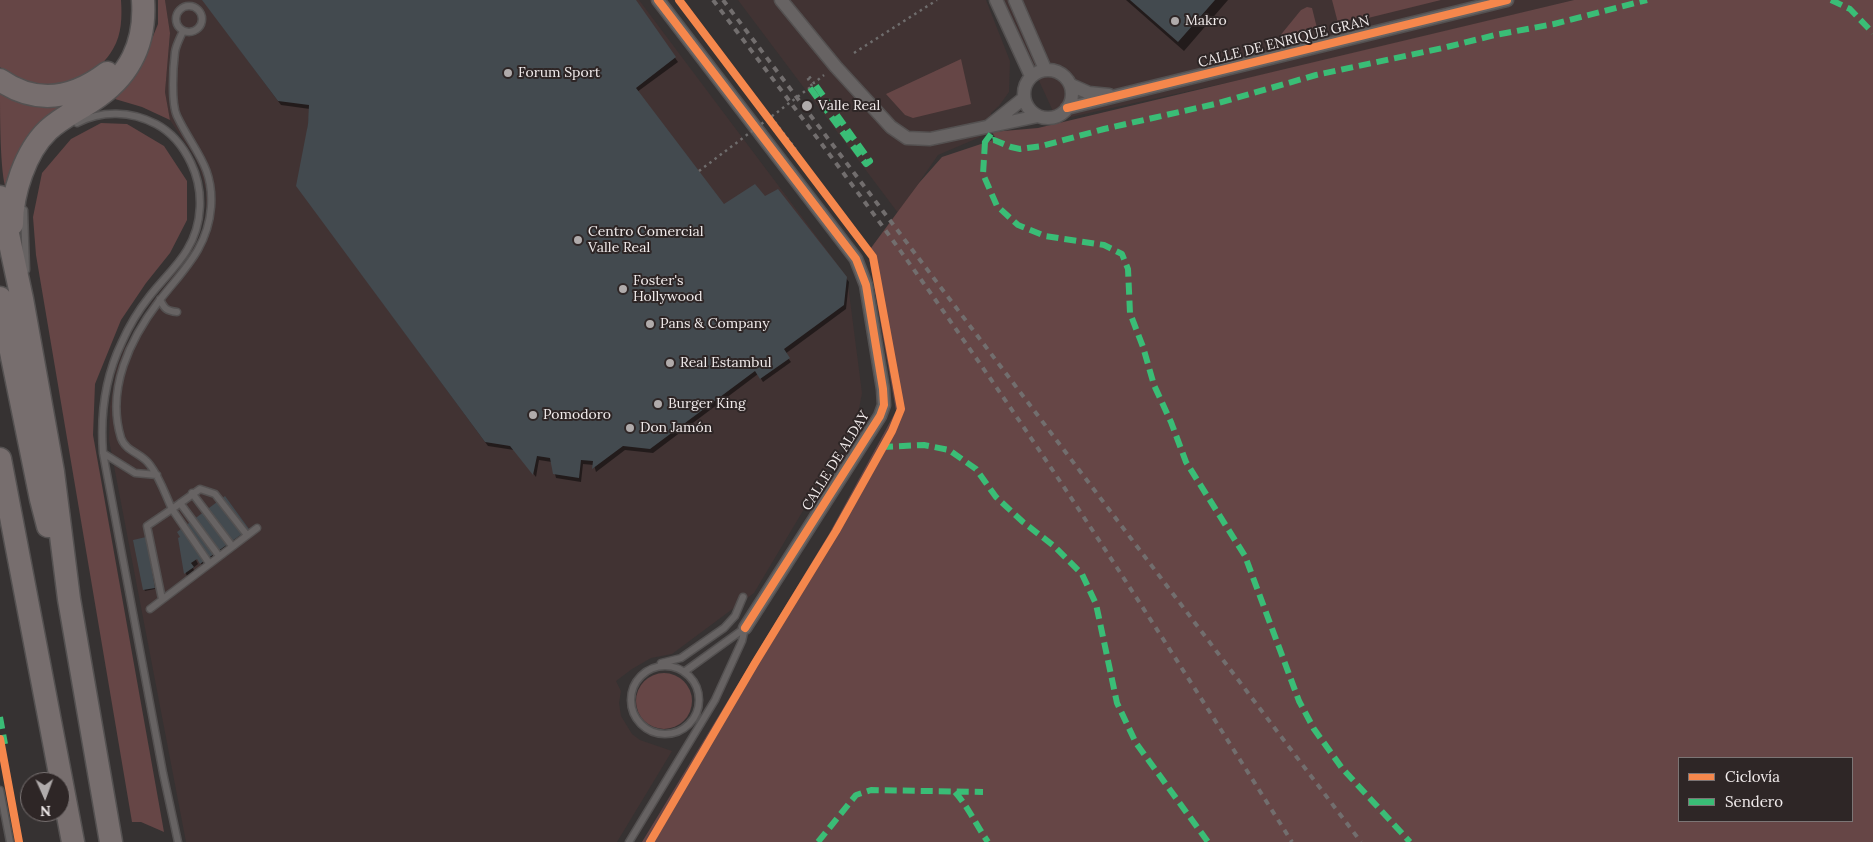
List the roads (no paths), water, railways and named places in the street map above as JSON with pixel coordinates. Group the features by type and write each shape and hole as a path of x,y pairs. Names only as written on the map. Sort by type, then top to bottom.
{"highway":[{"path":"13,255 12,216 17,186 36,143 48,129 94,99 121,77 131,62 137,48 142,24 143,0"},
{"path":"0,80 12,88 41,96 72,93 90,85 115,66 127,52 142,24"},
{"path":"0,197 37,378 53,472 69,599 111,842"},
{"path":"0,298 41,499 69,599"},
{"path":"0,459 73,842"}],"street":[{"name":"CALLE DE ALDAY","path":"658,0 856,259 866,285 883,389 884,405 880,416 745,628"},
{"path":"781,0 836,67 891,127 902,136 930,139 988,126 1019,122 1038,116"},
{"path":"996,0 1031,76"},
{"path":"1015,0 1045,69"},
{"path":"1457,12 1463,0"},
{"name":"CALLE DE ENRIQUE GRAN","path":"1067,108 1505,0"},
{"path":"1045,69 1061,73 1071,85 1072,93 1067,108 1061,114 1046,118 1038,116 1026,106 1024,98 1026,82 1031,76 1045,69"},
{"name":"CALLE DE ENRIQUE GRAN","path":"1071,85 1089,93 1116,96"},
{"path":"988,126 1024,98"}],"lane":[{"path":"184,3 196,8 202,19 196,30 183,31 177,26 175,17 184,3"},
{"path":"183,31 175,51 173,95 175,108 205,165 210,188 211,206 205,236 198,250 142,326 126,358 118,385 116,413 122,442 127,448 137,453 149,463 172,509 209,564"},
{"path":"69,127 88,117 111,113 131,116 154,123 171,134 183,148 197,176 200,194 198,222 192,241 181,259 145,302 128,330 116,356 104,398 102,436 103,453 178,842"},
{"path":"24,203 24,245 27,281"},
{"path":"28,290 37,378"},
{"path":"160,300 168,311 177,312"},
{"path":"103,453 135,473 156,475"},
{"path":"162,599 147,526 200,489 215,494 247,535"},
{"path":"192,493 232,546"},
{"path":"180,502 219,556"},
{"path":"150,609 257,528"},
{"path":"714,700 684,727 672,733 658,733 645,728 636,718 631,705 632,691 641,675 660,663 681,658 724,628 735,616 743,596"},
{"path":"684,672 745,628"},
{"path":"629,842 714,700 742,641 745,628"},
{"path":"652,669 664,666 678,668 692,680 699,695 698,707 694,718"},
{"path":"0,790 10,842"}],"railway":[{"path":"713,0 869,208 1003,397 1129,586 1292,842"},
{"path":"723,0 1361,842"}],"place":[{"name":"Makro","path":"1175,21"},
{"name":"Forum Sport","path":"508,73"},
{"name":"Valle Real","path":"807,106"},
{"name":"Centro Comercial Valle Real","path":"578,240"},
{"name":"Foster's Hollywood","path":"623,289"},
{"name":"Pans & Company","path":"650,324"},
{"name":"Real Estambul","path":"670,363"},
{"name":"Burger King","path":"658,404"},
{"name":"Pomodoro","path":"533,415"},
{"name":"Don Jamón","path":"630,428"}]}
